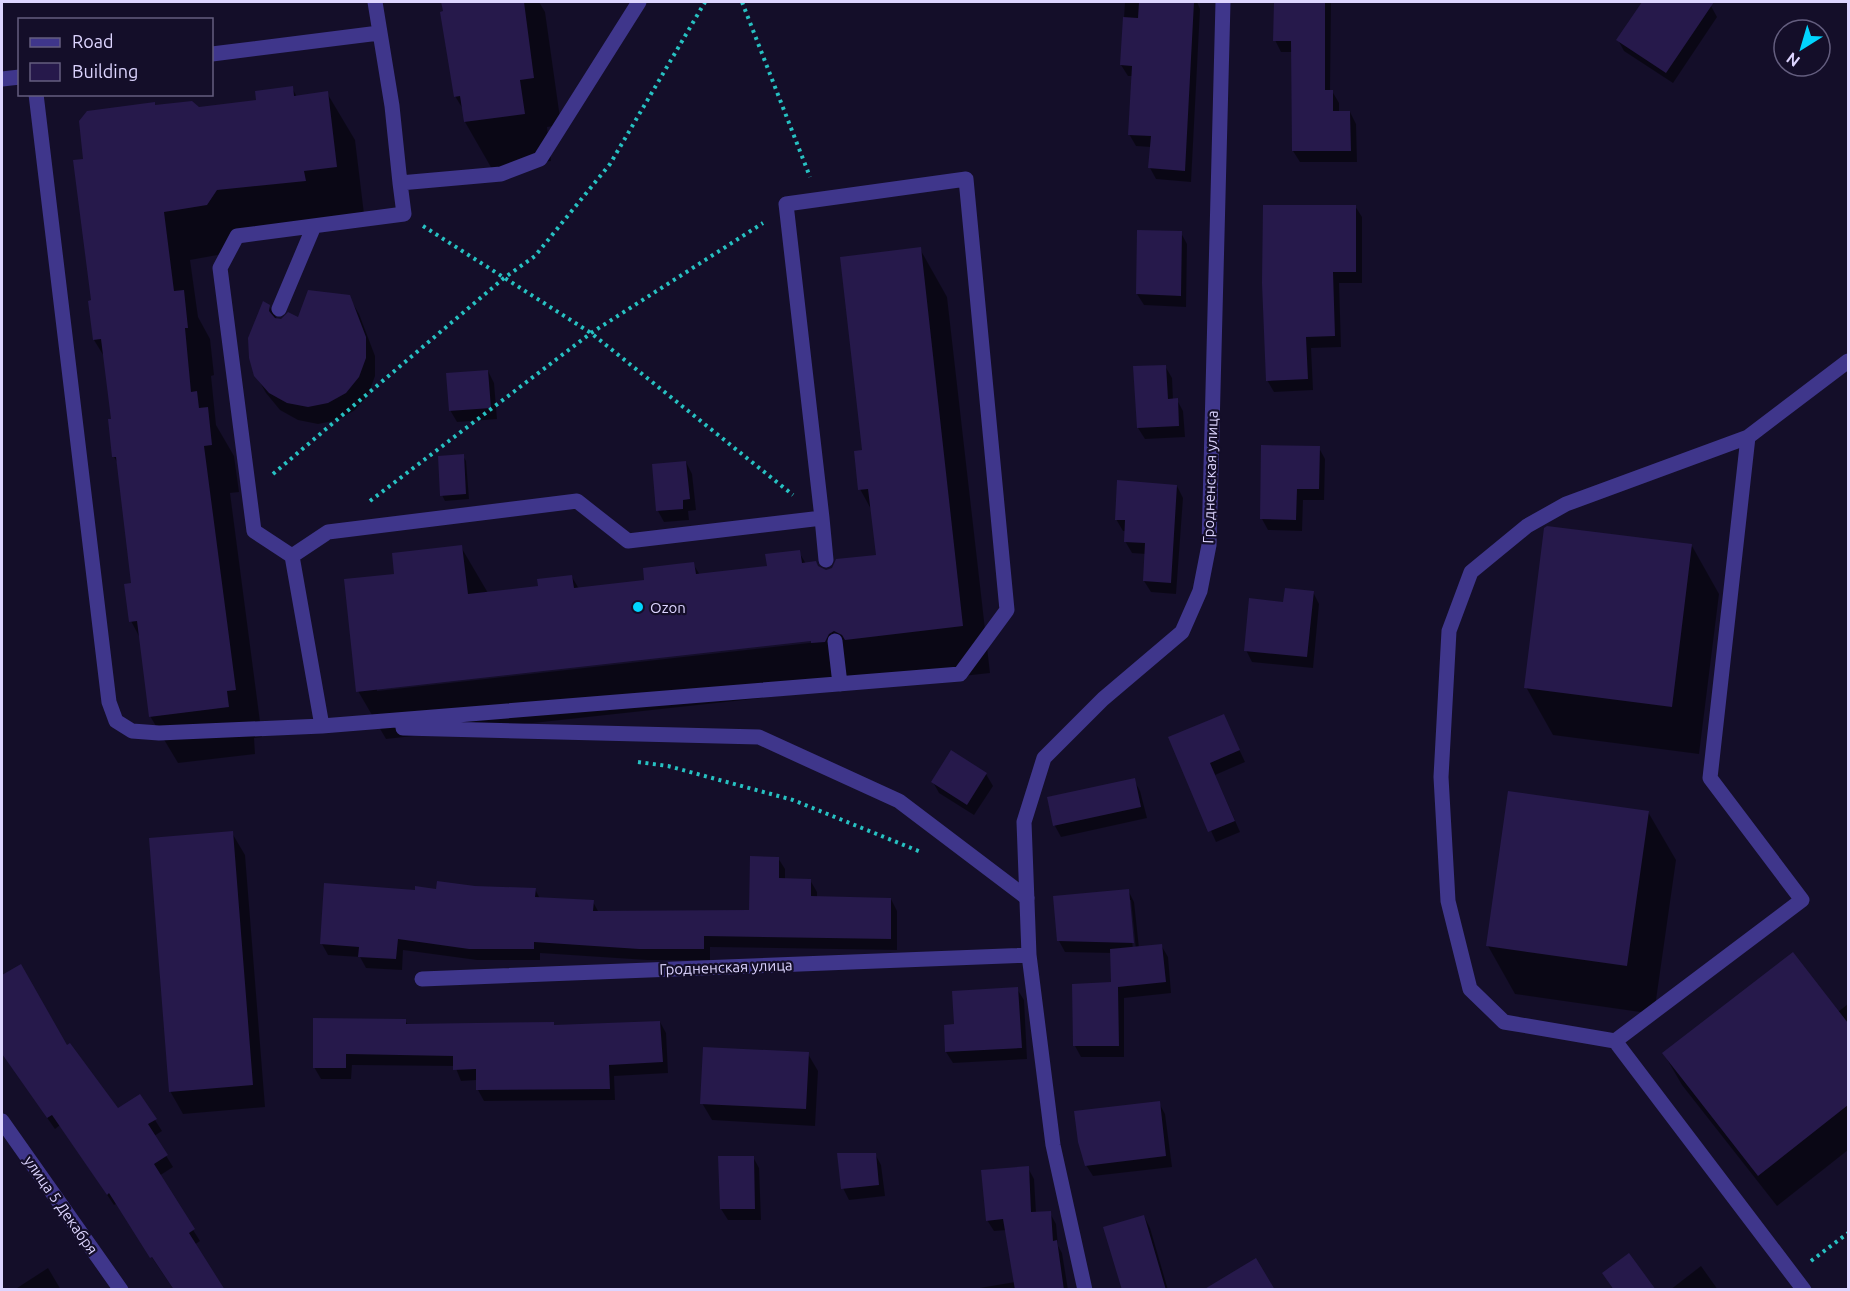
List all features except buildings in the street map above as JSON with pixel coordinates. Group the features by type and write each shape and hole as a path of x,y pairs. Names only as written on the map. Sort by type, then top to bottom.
{"street":[{"path":"322,726 292,556 254,531 220,268 237,236 404,214 392,106 375,2"},
{"path":"400,183 501,174 540,159 639,2"},
{"name":"Гродненская улица","path":"1084,1290 1053,1145 1029,956 1023,822 1044,758 1103,699 1182,632 1200,591 1209,546 1223,2"},
{"path":"213,54 379,33"},
{"path":"2,79 18,77"},
{"path":"36,96 109,702 116,721 132,731 159,733 322,726 960,674 1007,610 966,179 786,204 826,560"},
{"path":"279,309 314,226"},
{"path":"1804,1290 1615,1041 1504,1022 1470,989 1448,901 1441,777 1449,631 1471,572 1527,526 1566,504 1748,437 1848,361"},
{"path":"1615,1041 1802,900 1710,778 1748,437"},
{"path":"292,556 328,532 577,501 628,541 822,518"},
{"path":"835,641 840,684"},
{"path":"322,726 759,737 898,801 1027,898"},
{"name":"Гродненская улица","path":"422,979 1029,956"},
{"name":"улица 5 Декабря","path":"2,1121 121,1290"}],"path":[{"path":"249,494 504,278 535,256 610,164 705,2"},
{"path":"742,2 819,200"},
{"path":"365,504 591,333 786,208"},
{"path":"404,214 591,333 822,518"},
{"path":"634,762 668,766 793,800 920,852 929,858"}],"place":[{"name":"Ozon","path":"638,607"}]}
